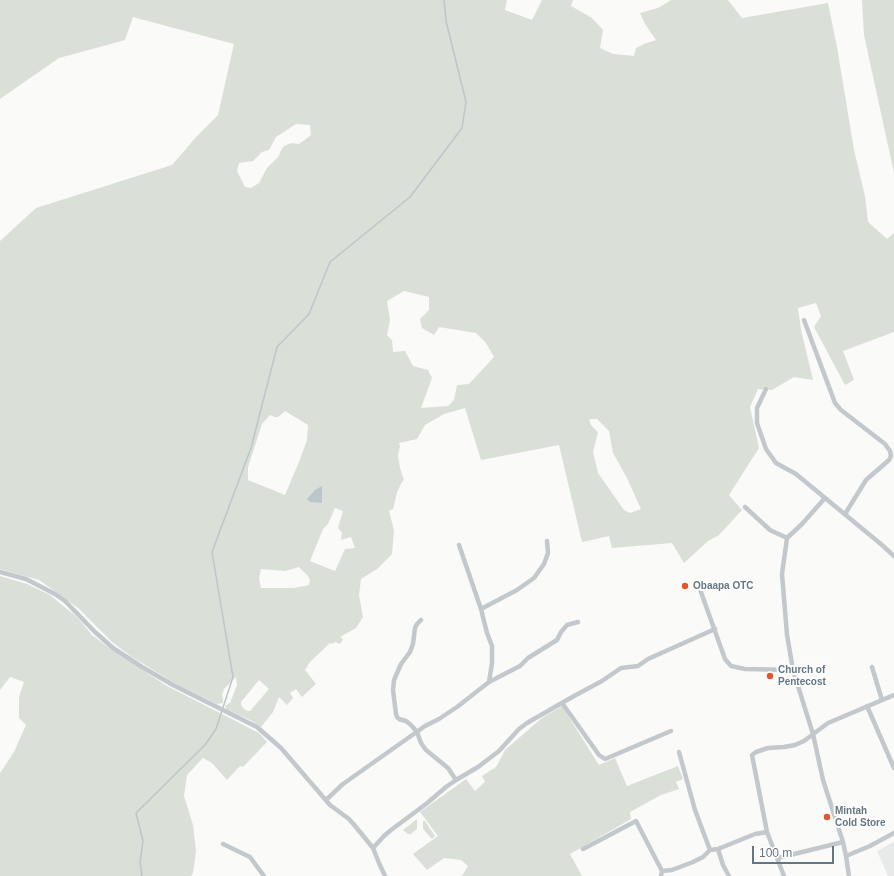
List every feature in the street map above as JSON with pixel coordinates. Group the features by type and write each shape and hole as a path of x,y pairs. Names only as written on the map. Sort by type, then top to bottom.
{"street":[{"path":"804,320 835,403 841,410 885,444 893,457 866,480 845,514"},
{"path":"766,389 757,408 757,423 766,449 776,463 796,474 894,556"},
{"path":"825,498 802,524 787,538 782,574 787,635 793,670 813,734 823,780 843,842 849,876"},
{"path":"745,507 770,530 787,538"},
{"path":"481,609 517,590 534,578 544,564 548,553 547,541"},
{"path":"460,545 492,646 492,663 489,682"},
{"path":"0,572 26,579 55,594 65,601 113,648 173,686 257,727 281,748 330,805 356,827 374,848 385,876"},
{"path":"697,581 725,659 731,666 745,669 793,670"},
{"path":"421,620 415,628 413,644 410,652 401,664 394,680 393,690 397,717 411,725 417,732 421,743 426,750 448,768 456,780"},
{"path":"326,800 344,784 425,726 457,707 489,682 520,666 528,658 557,640 567,625 578,622"},
{"path":"374,848 391,830 456,780 478,767 499,751 527,723 602,681 621,668 638,666 648,659 715,629"},
{"path":"872,667 882,700"},
{"path":"784,876 767,832 752,755 768,748 795,745 804,741 828,723 894,695"},
{"path":"562,703 599,756 605,759 671,730"},
{"path":"867,706 894,768"},
{"path":"679,752 695,810 710,850"},
{"path":"583,849 636,821 661,873 693,862 703,857 710,850 718,849 755,834 767,832"},
{"path":"846,856 870,846 894,833"},
{"path":"778,858 843,842"},
{"path":"223,844 250,858 264,876"},
{"path":"718,849 723,865 729,876"}],"shaded area":[{"path":"0,0 507,0 505,10 532,20 542,0 573,0 571,6 592,18 603,30 600,48 613,54 634,56 636,48 656,40 645,24 640,13 658,8 671,0 728,0 742,18 828,3 854,150 865,196 868,222 887,239 894,233 894,332 843,351 854,380 845,385 814,327 821,316 816,303 798,308 801,330 813,380 794,377 772,390 758,389 750,407 759,448 729,495 742,510 719,535 708,541 684,563 672,543 612,548 609,536 582,542 559,445 481,460 465,408 444,414 425,425 417,439 399,443 400,446 398,456 404,480 397,492 393,509 389,511 394,530 392,554 377,569 361,579 359,595 363,617 356,628 340,637 343,639 341,643 330,643 310,662 305,670 316,684 302,697 296,689 290,693 293,698 287,705 279,697 273,712 261,727 252,721 226,709 225,706 230,703 237,685 236,677 224,689 222,695 223,703 217,704 176,684 132,657 112,642 78,608 39,580 0,569 0,241 36,208 172,165 197,136 218,115 234,44 133,17 125,40 59,58 0,99","holes":["296,124 310,125 311,135 299,144 291,143 283,147 278,157 267,168 259,183 251,188 245,187 237,171 239,163 253,161 262,152 269,150 276,137","404,291 429,297 429,310 420,319 422,328 434,335 439,327 476,333 486,343 494,357 469,384 457,385 454,400 448,406 421,408 432,378 428,370 413,366 405,351 393,352 392,340 387,335 390,320 387,301","285,411 308,425 307,440 285,495 248,480 248,467 262,424 270,415 278,417","589,419 597,419 609,431 613,453 626,476 641,509 630,513 624,510 598,473 593,452 598,432 591,425","335,508 343,511 338,528 342,533 341,540 351,537 355,548 345,549 335,571 310,561 323,529 328,524","299,567 308,576 310,581 309,585 294,588 261,588 259,578 261,569 285,571","259,680 269,689 250,711 247,711 241,704"]},
{"path":"862,0 894,0 894,173 864,35"},
{"path":"322,486 322,503 310,502 307,499 315,490"},
{"path":"0,576 27,584 50,595 78,618 92,635 112,650 167,686 259,733 267,742 243,767 240,766 227,780 212,763 203,758 187,775 184,796 193,825 196,851 193,873 191,876 0,876 0,773 14,752 26,725 19,718 19,697 24,682 10,677 0,690"},
{"path":"562,706 599,765 615,758 627,786 678,766 683,779 676,782 679,789 661,795 630,812 631,819 570,854 582,876 462,876 468,866 461,860 444,858 427,870 413,854 438,836 420,812 466,779 475,791 485,782 482,776 496,767 505,750 542,718"},
{"path":"417,819 417,829 411,834 408,834 403,830"},
{"path":"423,821 425,821 435,836 432,839 423,829"},
{"path":"894,842 894,876 888,876 877,851"}],"waterway":[{"path":"141,876 140,862 143,841 136,813 205,745 216,729 233,677 212,552 251,448 277,347 309,314 330,262 410,197 462,128 466,102 446,21 444,0"}],"place":[{"name":"Obaapa OTC","path":"685,586"},
{"name":"Church of Pentecost","path":"770,676"},
{"name":"Mintah Cold Store","path":"827,817"}]}
